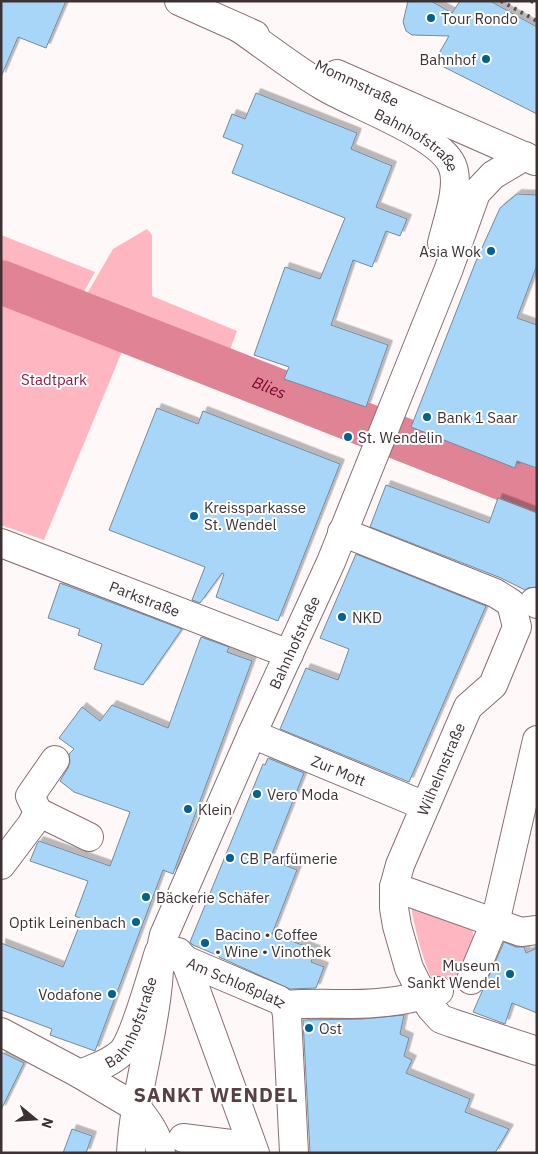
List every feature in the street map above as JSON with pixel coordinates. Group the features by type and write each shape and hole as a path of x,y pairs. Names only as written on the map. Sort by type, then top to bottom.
{"street":[{"name":"Mommstraße","path":"179,1 354,82 531,159"},
{"name":"Bahnhofstraße","path":"239,28 323,86 420,135 444,152 452,165 454,179 452,200 435,267 423,330"},
{"name":"Bahnhofstraße","path":"80,1074 106,1064 123,1052 134,1029 162,944 252,734 331,562 448,271 476,193 494,175 531,159"},
{"name":"Wilhelmstraße","path":"342,532 495,593 511,603 517,627 492,685 468,707 400,865 394,887 394,908 409,968 431,993 442,1018 537,1051"},
{"name":"Parkstraße","path":"1,543 289,654"},
{"name":"Zur Mott","path":"252,734 425,806"},
{"path":"471,980 495,922 537,740"},
{"path":"55,760 30,796 38,812 89,837"},
{"path":"1,865 32,824 38,812"},
{"path":"394,887 521,932 537,930"},
{"name":"Bahnhofstraße","path":"131,1153 133,1124 157,992 162,944"},
{"name":"Am Schloßplatz","path":"162,944 185,960 279,1000 285,1005 294,1153"},
{"path":"185,960 255,1153"},
{"path":"285,1005 301,1003 353,1004 431,993"},
{"path":"1,1032 80,1074 137,1108 148,1122 159,1142 172,1146 231,1144 245,1153"}],"green space":[{"path":"147,229 152,235 152,296 237,331 223,369 79,312 85,297 113,249"},
{"name":"Stadtpark","path":"1,235 95,272 65,326 123,349 44,540 1,525"},
{"path":"410,896 470,918 476,949 464,977 434,984 419,941"}],"building":[{"path":"1,1 66,1 46,48 18,37 1,77"},
{"name":"Bahnhof","path":"408,1 431,1 452,13 460,1 490,1 537,27 537,114 434,62 449,36 412,35 406,31 403,22"},
{"path":"256,93 357,133 351,149 392,166 376,207 407,219 400,236 386,231 372,267 353,260 331,325 388,345 366,407 284,379 289,367 254,355 285,267 320,279 345,218 232,173 243,145 223,137 232,114 245,119"},
{"path":"517,194 537,195 537,265 517,318 537,325 537,468 517,461 515,468 411,427 476,261 500,208"},
{"name":"Kreissparkasse St. Wendel","path":"157,408 198,424 203,411 340,464 278,621 216,597 224,574 222,573 200,603 192,600 205,567 109,530"},
{"path":"386,485 489,523 498,498 537,513 537,587 525,590 501,578 370,527"},
{"path":"356,554 486,606 409,782 280,729 306,668 338,680 349,649 320,638"},
{"path":"60,583 182,629 143,685 94,669 102,644 78,635 80,629 48,618"},
{"path":"201,637 229,647 227,652 252,661 173,874 163,870 95,1051 50,1035 52,1029 1,1010 1,943 63,967 82,919 75,916 88,881 30,861 37,844 39,841 110,866 130,812 74,792 60,781 70,762 69,754 74,749 59,738 82,707 100,721 112,705 168,728"},
{"path":"268,758 304,773 270,859 297,870 272,934 316,950 311,962 324,967 316,988 290,989 190,942 263,764 265,765"},
{"path":"504,942 516,947 524,947 526,953 537,948 537,1013 512,1003 505,1024 473,1012"},
{"path":"404,1015 400,1034 409,1038 404,1056 412,1060 406,1073 470,1099 465,1112 509,1129 495,1153 310,1153 303,1020 362,1019"},
{"path":"1,1052 24,1063 1,1110"},
{"path":"72,1129 92,1136 86,1153 63,1153"}],"waterway":[{"name":"Blies","path":"1,282 537,492"}],"railway":[{"path":"501,1 537,21"},
{"path":"531,1 537,4"}],"place":[{"name":"Tour Rondo","path":"431,18"},
{"name":"Bahnhof","path":"486,59"},
{"name":"Asia Wok","path":"491,251"},
{"name":"Bank 1 Saar","path":"427,417"},
{"name":"St. Wendelin","path":"348,437"},
{"name":"Kreissparkasse St. Wendel","path":"194,516"},
{"name":"NKD","path":"342,617"},
{"name":"Vero Moda","path":"257,794"},
{"name":"Klein","path":"188,809"},
{"name":"CB Parfümerie","path":"230,858"},
{"name":"Bäckerie Schäfer","path":"146,897"},
{"name":"Optik Leinenbach","path":"136,922"},
{"name":"Bacino • Coffee • Wine • Vinothek","path":"205,943"},
{"name":"Museum Sankt Wendel","path":"510,974"},
{"name":"Vodafone","path":"112,994"},
{"name":"Ost","path":"309,1028"}],"district":[{"name":"SANKT WENDEL","path":"216,1094"}]}
